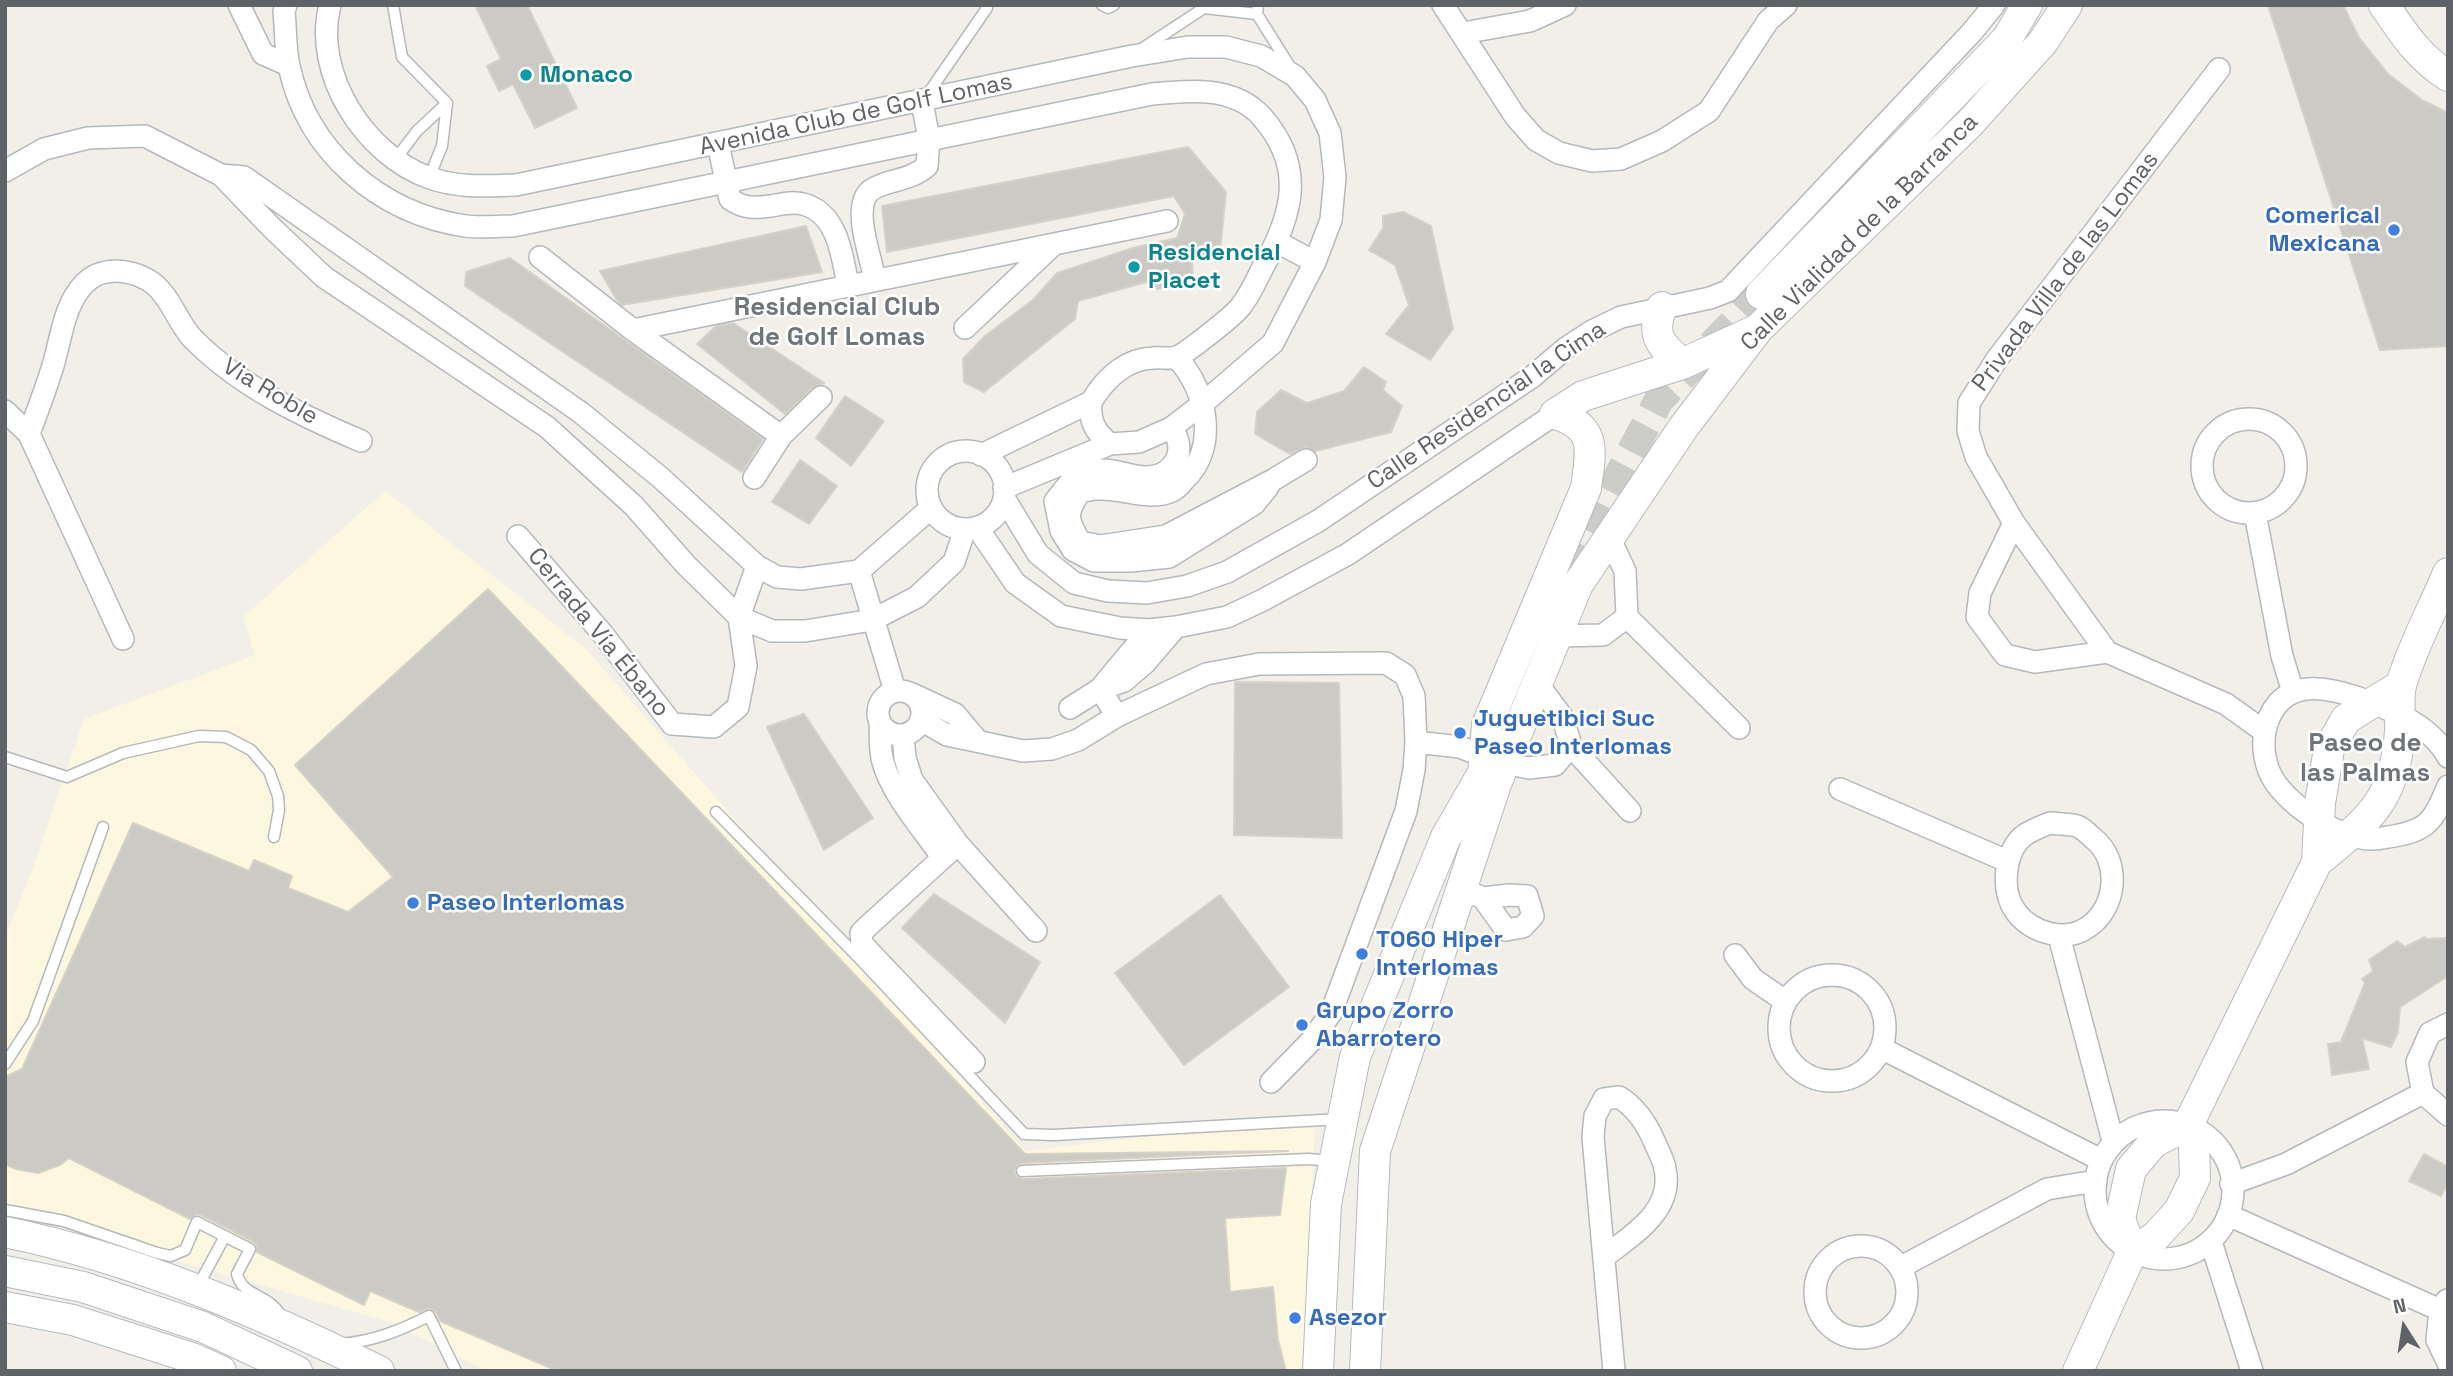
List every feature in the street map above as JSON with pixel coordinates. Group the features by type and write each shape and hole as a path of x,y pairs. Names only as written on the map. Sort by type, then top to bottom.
{"main road":[{"name":"Calle Vialidad de la Barranca","path":"1761,294 2007,39 2027,5"},
{"path":"2043,42 2047,9 2050,5"},
{"name":"Calle Vialidad de la Barranca","path":"1318,1371 1326,1204 1355,1057 1446,837 1491,765 1527,690 1557,636 1578,584 1683,428 1758,328 1970,123 2043,42 2067,5"},
{"path":"2385,5 2416,51 2448,76"},
{"path":"2407,5 2416,51"},
{"path":"1662,307 1656,327 1658,339 1682,364"},
{"path":"1555,414 1583,396 1682,364 1758,328"},
{"path":"1491,765 1487,725 1586,488 1591,450 1583,429 1574,420 1555,414"},
{"path":"2317,862 2367,820 2381,802 2396,764 2401,685 2448,573"},
{"path":"2132,1252 2120,1219 2131,1169 2154,1142 2188,1125 2317,862 2319,821 2329,748 2346,719 2401,685"},
{"name":"Calle Vialidad de la Barranca","path":"1365,1371 1375,1151 1471,893 1491,765"},
{"path":"2078,1371 2132,1252 2155,1237 2179,1211 2195,1178 2194,1145 2188,1125"},
{"path":"1348,1371 1355,1265 1374,1179"},
{"path":"5,1232 58,1243 197,1288 379,1371"},
{"path":"5,1271 83,1287 203,1327 297,1371"},
{"path":"5,1307 73,1320 192,1358 221,1371"}],"street":[{"path":"239,5 263,54 288,65"},
{"name":"Avenida Club de Golf Lomas","path":"286,5 284,12 288,65 302,105 324,144 346,170 372,191 405,209 465,226 513,226 1153,94 1195,90 1228,95 1256,110 1277,134 1287,160 1292,186 1288,209 1277,242 1240,308 1177,358"},
{"name":"Avenida Club de Golf Lomas","path":"330,5 328,53 338,90 357,123 395,160 429,178 466,187 516,185 1132,56 1188,47 1226,47 1261,56 1295,75 1315,100 1330,133 1335,177 1331,220 1315,262 1273,343 1202,405 1171,428 1139,442 1110,444 1004,493"},
{"path":"1443,5 1515,116 1536,140 1559,153 1592,161 1621,159 1662,141 1709,111 1768,21 1786,5"},
{"path":"1463,33 1530,22 1565,5"},
{"path":"1972,32 1977,5"},
{"name":"Calle Residencial la Cima","path":"1004,493 1038,554 1074,583 1108,591 1147,593 1187,586 1227,572 1318,521 1532,377 1566,348 1592,331 1621,317 1710,298 1728,291 1972,32 1994,5"},
{"name":"Privada Villa de las Lomas","path":"2107,652 2014,523 1976,457 1968,431 1969,404 1997,359 2219,69"},
{"path":"875,279 861,215 862,202 875,187 920,173 927,166 929,139 922,102"},
{"path":"7,165 44,149 88,138 145,136 221,175 324,277 547,427 634,506 685,565 738,617 772,631 805,631 872,620 917,597 954,562 971,528 995,516 1004,493 998,469 982,455 956,453 940,461 928,483 928,500 931,508 945,523 971,528"},
{"path":"718,144 730,199 740,206 752,209 794,202 812,207 825,216 840,244 848,285"},
{"path":"221,175 244,177 580,412 661,478 757,566 777,577 801,579 859,571 931,508"},
{"path":"632,330 1167,221"},
{"path":"1277,242 1315,262"},
{"path":"965,328 1054,244"},
{"path":"540,257 632,330 781,436"},
{"name":"Via Roble","path":"29,434 52,369 71,302 85,283 104,272 127,271 150,281 191,337 233,374 298,414 361,441"},
{"path":"1110,444 1093,426 1090,414 1091,402 1101,386 1117,371 1134,362 1151,358 1177,358 1194,379 1207,435 1194,471 1173,491 1150,496 1100,488 1080,492 1069,508 1069,524 1080,542 1101,546 1166,536 1306,460"},
{"path":"754,478 781,436 821,397"},
{"path":"982,455 1091,402"},
{"path":"5,411 29,434 123,639"},
{"name":"Calle Residencial la Cima","path":"971,528 1015,583 1061,615 1120,628 1149,630 1176,627 1227,617 1348,554 1555,414"},
{"path":"2254,418 2276,425 2291,443 2297,465 2292,487 2277,505 2255,513 2232,511 2213,499 2202,478 2202,455 2212,435 2231,421 2254,418"},
{"path":"1171,428 1179,438 1180,448 1177,460 1166,470 1148,477 1102,470 1076,475 1055,501 1060,531 1073,550 1094,561 1169,557 1254,504 1273,480"},
{"path":"2255,513 2282,656 2293,692"},
{"path":"2014,523 1980,593 1977,617 2005,655 2035,662 2107,652 2226,704 2264,732"},
{"name":"Cerrada Vía Ébano","path":"518,536 602,633 672,724 714,727 738,707 746,666 738,617 757,566"},
{"path":"1609,537 1625,571 1628,617 1739,728"},
{"path":"859,571 872,620 901,691 916,698 922,708 921,720 914,730 903,735 888,733 880,723"},
{"path":"1557,636 1603,635 1628,617"},
{"path":"1070,708 1100,689 1124,681 1145,663 1176,627"},
{"path":"1100,689 1149,630"},
{"path":"921,720 947,735 1023,751 1052,749 1077,740 1117,716 1206,674 1259,664 1386,663 1405,676 1414,696 1416,742 1406,811 1331,1013 1322,1028 1270,1082"},
{"path":"2448,757 2439,742 2419,726 2385,707 2341,692 2318,688 2293,692 2279,701 2264,732 2264,753 2270,773 2282,790 2319,821 2350,835 2371,839 2426,827 2444,808 2448,786"},
{"path":"1100,689 1117,716"},
{"path":"1527,690 1563,718 1571,747 1630,811"},
{"path":"977,740 955,714 901,691 883,698 878,710 883,762 950,850 1036,931"},
{"path":"903,735 903,785"},
{"path":"1416,742 1460,747 1491,765 1529,768 1555,765 1571,747"},
{"path":"1840,789 2007,861"},
{"path":"2050,823 2079,827 2103,846 2113,875 2108,906 2087,928 2059,936 2035,929 2015,911 2006,887 2007,861 2024,835 2050,823"},
{"path":"950,850 861,933 862,944 974,1062"},
{"path":"1471,893 1527,896 1533,916 1524,928 1507,930 1471,893"},
{"path":"2059,936 2113,1141"},
{"path":"1735,956 1753,979 1785,1001"},
{"path":"1837,974 1856,980 1872,992 1882,1009 1886,1029 1881,1048 1869,1066 1850,1078 1829,1081 1808,1076 1791,1062 1780,1043 1779,1021 1785,1001 1798,986 1816,976 1837,974"},
{"path":"2448,1024 2430,1033 2417,1062 2423,1093 2448,1115"},
{"path":"1881,1048 2101,1160"},
{"path":"2231,1184 2286,1164 2423,1093"},
{"path":"1604,1257 1652,1219 1666,1191 1665,1168 1649,1129 1632,1105 1619,1097 1604,1099 1595,1116 1593,1137 1614,1371"},
{"path":"2162,1118 2188,1125 2200,1130 2215,1144 2226,1163 2231,1184 2228,1215 2211,1242 2192,1255 2170,1261 2147,1259 2132,1252 2108,1230 2098,1206 2096,1181 2101,1160 2113,1141 2127,1129 2144,1121 2162,1118"},
{"path":"1901,1267 2047,1189 2096,1181"},
{"path":"2228,1215 2444,1305 2437,1340 2448,1363"},
{"path":"2211,1242 2252,1371"},
{"path":"1859,1245 1882,1251 1901,1267 1908,1290 1903,1314 1887,1332 1863,1339 1840,1334 1821,1318 1814,1295 1819,1271 1835,1253 1859,1245"}],"lane":[{"path":"393,5 402,57 447,103"},
{"path":"1102,5 1108,8 1114,5"},
{"path":"922,102 989,6"},
{"path":"1132,56 1204,7 1258,10 1295,75"},
{"path":"395,160 416,131 447,103"},
{"path":"429,178 442,146 447,103"},
{"path":"5,757 66,777 123,753 199,736 226,737 251,750 269,771 278,796 275,837"},
{"path":"716,812 859,958 1024,1134 1054,1135 1343,1119"},
{"path":"5,1065 33,1021 103,827"},
{"path":"1022,1171 1308,1159 1335,1161"},
{"path":"5,1210 64,1221 156,1253 171,1255 185,1250 197,1222 250,1249 237,1274 239,1282 246,1289 278,1307 286,1328"},
{"path":"197,1288 225,1236"},
{"path":"326,1345 368,1342 391,1335 429,1316 456,1371"}],"shaded area":[{"name":"Paseo Interlomas","path":"385,491 585,648 1025,1151 1315,1117 1305,1371 486,1371 393,1323 5,1211 5,937 33,868 84,719 255,655 243,617"}],"building":[{"name":"Monaco","path":"475,5 527,5 577,108 535,128 513,84 499,91 487,66 501,59"},
{"name":"Comerical Mexicana","path":"2268,5 2343,5 2359,38 2388,74 2422,100 2448,113 2448,346 2380,350"},
{"name":"Residencial Placet","path":"1188,147 1226,192 1220,251 1192,261 1193,278 1158,289 1146,282 1078,301 1075,319 984,392 964,382 963,359 985,336 1034,299 1057,273 1133,248 1177,238 1185,214 1174,196 887,252 882,206"},
{"path":"1403,212 1431,226 1453,329 1430,360 1386,334 1409,305 1395,265 1369,250 1383,228 1383,216"},
{"path":"806,226 822,272 622,305 600,271"},
{"path":"510,258 763,439 742,472 465,286 466,272"},
{"path":"733,323 824,383 812,388 785,414 697,344 716,326"},
{"path":"1364,367 1386,382 1383,390 1402,406 1391,432 1315,451 1305,447 1290,454 1255,434 1257,412 1281,390 1307,403 1344,391"},
{"path":"845,396 884,421 851,466 816,438"},
{"path":"800,460 837,486 809,524 772,502"},
{"name":"Paseo Interlomas","path":"488,589 1025,1154 1288,1151 1022,1163 1017,1165 1014,1171 1016,1176 1022,1179 1286,1168 1280,1215 1225,1218 1230,1292 1273,1287 1278,1340 1286,1371 558,1371 440,1321 436,1312 430,1308 419,1312 370,1291 364,1305 257,1252 254,1242 201,1215 196,1214 190,1219 69,1158 60,1165 38,1173 5,1164 5,1077 22,1069 133,823 249,871 254,860 292,876 288,888 348,912 393,877 295,765"},
{"path":"1235,682 1339,683 1342,838 1234,835"},
{"path":"804,714 873,818 824,850 767,727"},
{"path":"934,894 1040,962 1005,1023 902,928"},
{"path":"1220,895 1289,987 1184,1065 1115,973"},
{"path":"2425,937 2448,938 2448,976 2400,1007 2398,1032 2391,1047 2362,1038 2369,1069 2332,1075 2328,1044 2341,1042 2365,983 2362,979 2373,971 2369,960 2397,941 2405,947"},
{"path":"2424,1154 2448,1167 2448,1182 2441,1196 2409,1181"}],"tunnel":[{"path":"1517,696 1554,598 1659,400 1761,294"}],"place":[{"name":"Monaco","path":"526,75"},
{"name":"Comerical Mexicana","path":"2394,230"},
{"name":"Residencial Placet","path":"1134,267"},
{"name":"Juguetibici Suc Paseo Interlomas","path":"1460,733"},
{"name":"Paseo Interlomas","path":"413,903"},
{"name":"T060 Hiper Interlomas","path":"1362,954"},
{"name":"Grupo Zorro Abarrotero","path":"1302,1025"},
{"name":"Asezor","path":"1295,1318"}],"district":[{"name":"Residencial Club de Golf Lomas","path":"837,323"},
{"name":"Paseo de las Palmas","path":"2365,759"}]}
